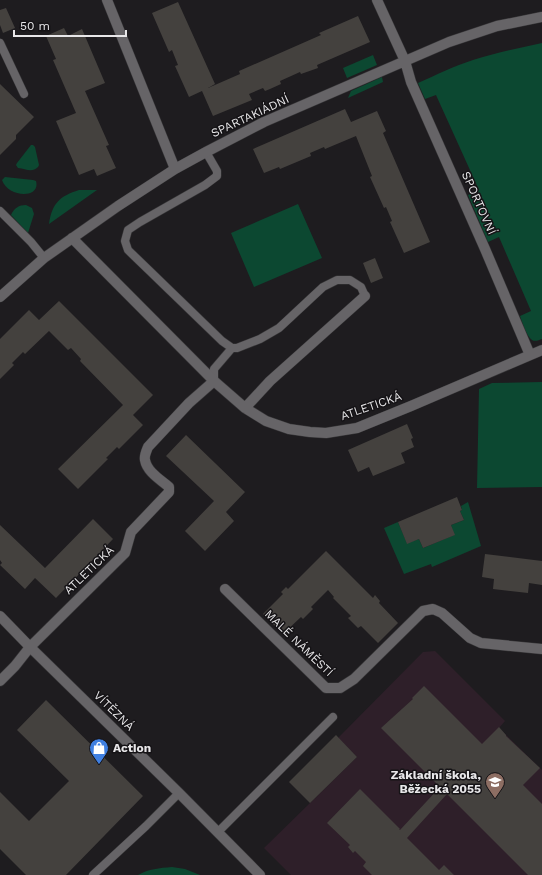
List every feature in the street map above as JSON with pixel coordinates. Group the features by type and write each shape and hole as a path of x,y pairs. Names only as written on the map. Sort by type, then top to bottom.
{"street":[{"path":"107,0 175,169"},
{"name":"SPORTOVNÍ","path":"377,0 405,61 411,82 530,355"},
{"name":"SPARTAKIÁDNÍ","path":"0,297 44,258 118,206 175,169 264,122 450,42 497,26 542,17"},
{"name":"ATLETICKÁ","path":"72,238 214,381 245,408 266,421 289,429 326,433 357,428 384,418 542,350"},
{"path":"245,408 270,381 365,296"},
{"name":"ATLETICKÁ","path":"30,647 125,553 131,532 169,492 169,488 148,470 145,455 148,448 188,403 214,381"},
{"name":"MALÉ NÁMĚSTÍ","path":"225,589 326,688 340,688 354,679 423,611 433,609 442,613 470,638 481,643 542,649"},
{"name":"VÍTĚZNÁ","path":"0,616 260,875"},
{"path":"0,681 15,666 30,647"}],"lane":[{"path":"0,43 24,94"},
{"path":"206,152 217,176 205,185 128,230 124,241 128,250 222,341 232,348 237,348 260,339 279,328 323,287 337,280 350,280 360,287 365,296"},
{"path":"0,211 31,242 44,258"},
{"path":"214,381 214,369 232,348"},
{"path":"218,832 332,717"},
{"path":"93,875 179,793"}],"shaded area":[{"path":"435,651 505,721 499,728 542,770 542,875 291,875 264,848 357,757 338,738 423,652"}],"green space":[{"path":"542,43 542,339 534,341 528,336 520,316 531,311 499,237 488,242 468,195 479,190 436,95 425,99 418,83 473,60"},
{"path":"373,55 377,65 347,78 343,68"},
{"path":"382,77 383,82 348,98 351,91"},
{"path":"31,145 35,147 39,165 38,167 33,170 18,168 16,165 17,163"},
{"path":"5,177 33,180 36,181 36,187 34,191 29,193 17,193 5,186 2,180"},
{"path":"79,190 97,190 49,224 52,211 58,201"},
{"path":"298,204 322,258 254,287 231,233"},
{"path":"26,205 32,208 34,214 28,233 11,215 17,207"},
{"path":"542,382 542,487 477,488 479,389 492,383"},
{"path":"468,502 481,546 432,567 431,564 404,574 384,528 398,522 407,543 419,539 423,548 454,535 451,525 464,520 460,511 462,510 461,506"},
{"path":"172,867 185,869 200,875 138,875 154,869"}],"building":[{"path":"178,2 215,84 208,88 240,74 239,71 321,35 319,33 358,16 370,42 317,65 318,68 301,74 300,72 280,81 281,84 270,89 265,91 263,88 249,94 252,100 213,116 202,91 189,97 175,66 178,65 172,50 169,52 152,13"},
{"path":"6,8 15,28 3,33 0,25 0,10"},
{"path":"64,28 68,36 82,29 105,83 85,91 109,145 106,146 116,168 97,176 94,169 79,175 56,121 76,113 53,60 56,59 46,36"},
{"path":"0,84 34,117 16,135 16,139 0,155"},
{"path":"345,109 351,122 377,111 386,131 383,133 430,242 404,253 390,222 392,221 386,207 384,208 370,177 372,176 356,136 325,149 324,147 310,153 311,156 280,169 279,167 264,173 253,149"},
{"path":"375,258 383,278 371,283 363,263"},
{"path":"59,301 153,395 133,415 143,425 119,449 117,447 106,458 108,459 78,489 58,469 123,405 80,361 81,359 71,348 68,350 49,331 25,354 23,352 12,363 14,365 0,379 0,339 29,310 39,320"},
{"path":"407,424 413,438 411,439 414,447 401,453 405,463 373,476 369,467 358,472 348,450"},
{"path":"186,435 245,492 226,512 234,521 205,551 185,531 214,501 166,456"},
{"path":"457,497 462,510 460,511 464,520 451,525 455,535 423,548 419,539 407,544 398,522"},
{"path":"93,519 113,539 56,598 35,578 25,589 0,565 2,563 0,560 0,525 45,568"},
{"path":"326,551 373,598 375,595 380,601 379,603 398,623 378,643 361,626 358,628 348,618 351,616 333,598 334,597 328,590 311,607 313,609 303,619 301,617 283,634 263,614 283,594 281,592 286,587 288,589"},
{"path":"485,554 542,561 542,585 529,583 528,593 493,589 494,579 482,577"},
{"path":"424,686 482,744 499,727 506,736 540,768 523,785 542,804 542,875 528,875 447,794 407,838 439,870 444,865 454,875 372,875 363,866 366,862 355,851 353,853 348,847 350,845 327,823 360,789 400,830 440,787 381,728 413,699 412,698"},
{"path":"46,700 143,796 66,875 26,875 0,849 0,792 29,821 69,781 17,730"},
{"path":"336,735 357,757 310,803 289,782"}],"place":[{"name":"Action","path":"99,765"},
{"name":"Základní škola, Běžecká 2055","path":"495,799"}]}
